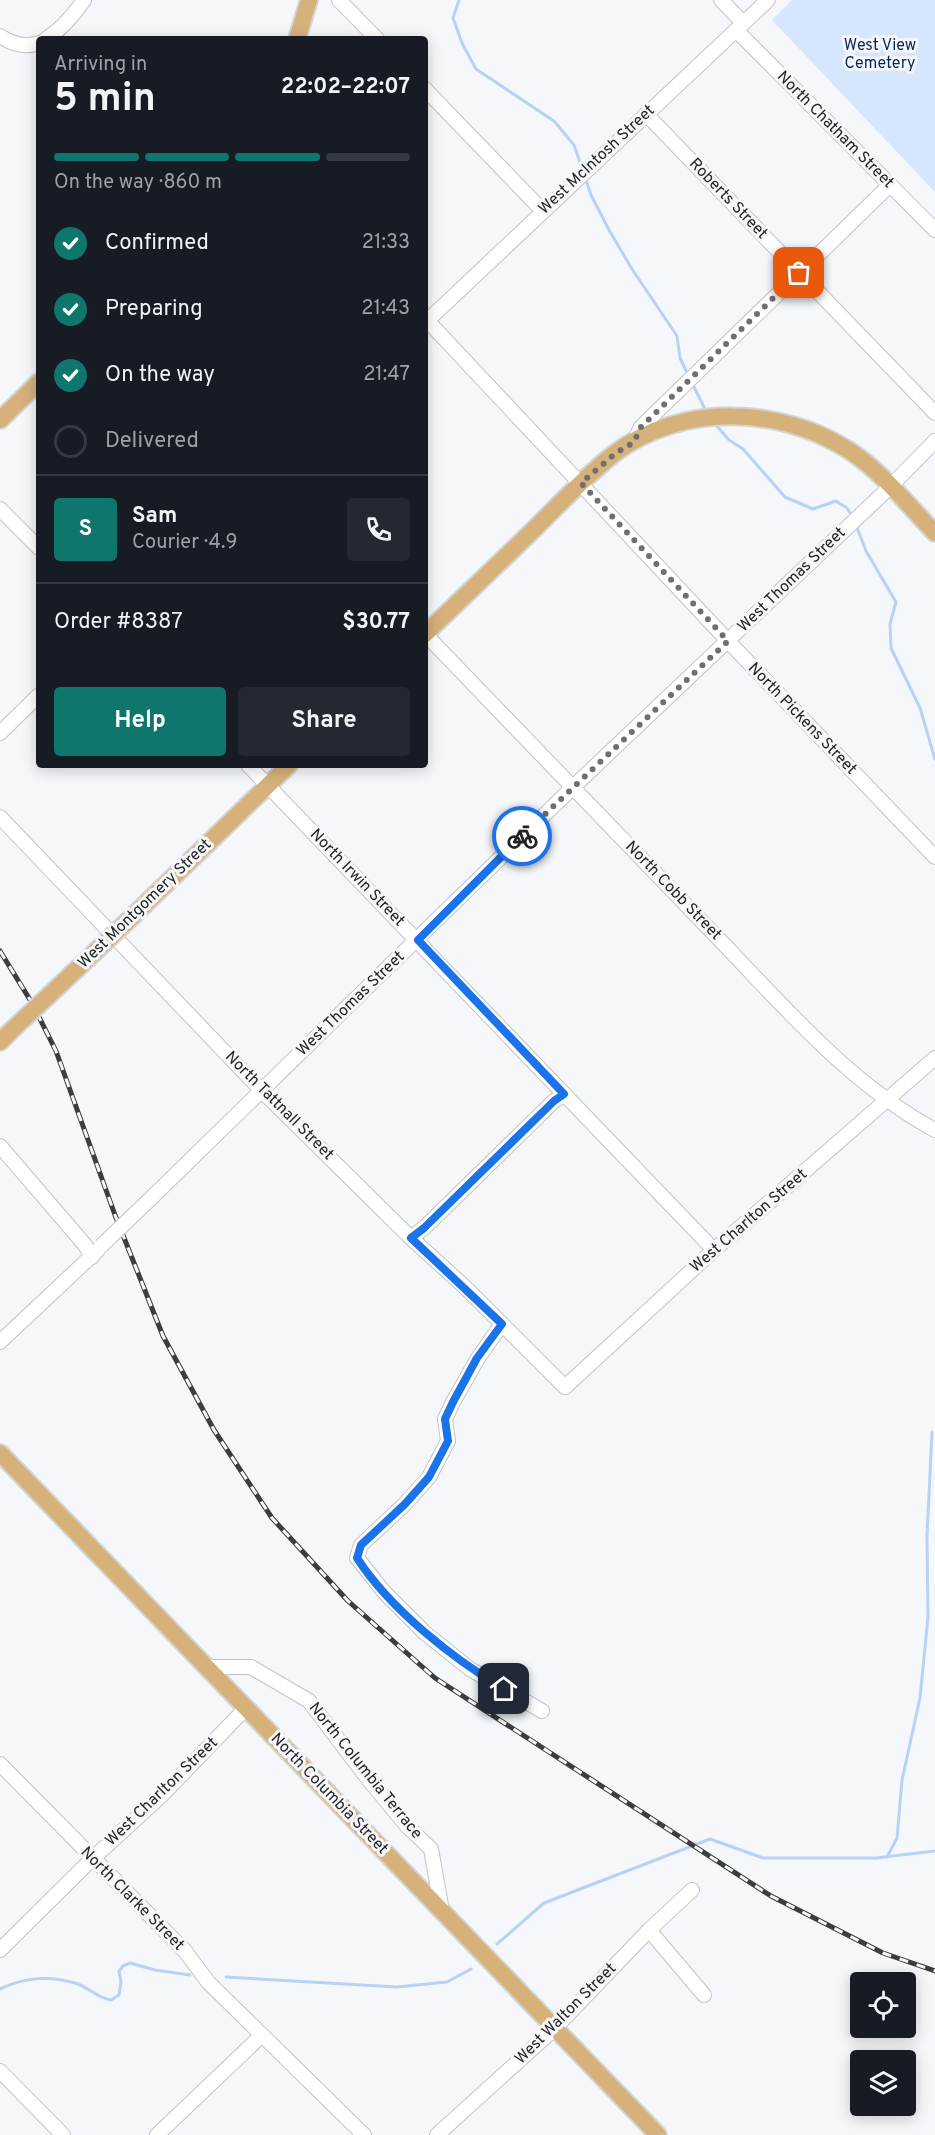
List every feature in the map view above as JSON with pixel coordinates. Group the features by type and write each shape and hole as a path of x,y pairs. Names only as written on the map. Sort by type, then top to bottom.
{"main road":[{"path":"298,36 309,0"},
{"path":"0,420 36,385"},
{"path":"428,632 581,483 616,453 654,432 695,420 724,417 764,419 797,426 831,440 861,459 891,486 935,533"},
{"name":"West Montgomery Street","path":"0,1042 286,768"},
{"name":"North Columbia Street","path":"0,1453 658,2135"}],"street":[{"path":"50,36 74,15 84,0"},
{"path":"339,0 374,36"},
{"name":"North Chatham Street","path":"721,0 739,27 935,230"},
{"name":"West McIntosh Street","path":"428,315 768,0"},
{"path":"0,36 9,42 22,45 36,43"},
{"path":"428,92 538,206 545,209"},
{"name":"Roberts Street","path":"646,114 935,413"},
{"path":"634,442 641,427 890,185"},
{"name":"North Pickens Street","path":"428,321 728,641 935,857"},
{"name":"West Thomas Street","path":"0,1342 97,1251 572,788 891,486 935,441"},
{"path":"0,509 36,546"},
{"name":"North Cobb Street","path":"428,638 854,1075 887,1101 935,1130"},
{"path":"0,733 36,698"},
{"name":"North Irwin Street","path":"251,768 714,1250"},
{"name":"North Tattnall Street","path":"0,817 262,1091 565,1387"},
{"name":"West Charlton Street","path":"565,1387 714,1250 935,1058"},
{"path":"411,1238 564,1094"},
{"path":"0,1146 85,1245 97,1251"},
{"path":"502,1324 477,1358 453,1402 445,1419 448,1441 429,1477 405,1504 361,1545 357,1558 384,1592 425,1633 470,1669 542,1711"},
{"name":"North Columbia Terrace","path":"206,1667 251,1667 309,1701 387,1802 407,1826 431,1849 442,1911"},
{"name":"West Charlton Street","path":"0,1950 92,1859 163,1794 246,1708"},
{"name":"North Clarke Street","path":"0,1764 185,1951 208,1982 364,2135"},
{"name":"West Walton Street","path":"437,2135 555,2028 649,1930 692,1890"},
{"path":"649,1930 704,1995"},
{"path":"157,2135 262,2035"},
{"path":"0,2071 63,2135"}],"green space":[{"name":"West View Cemetery","path":"792,0 935,0 935,192 772,20"}],"waterway":[{"path":"459,0 453,18 462,43 476,69 554,121 574,145 582,168"},
{"path":"585,177 591,195 609,230 677,336 680,358 689,377"},
{"path":"692,383 706,411"},
{"path":"715,424 729,440 743,449 785,497 813,509 836,501 847,508 852,516"},
{"path":"856,525 866,551 896,602 890,624 891,648 920,708 935,759"},
{"path":"887,1857 897,1838 902,1780 920,1698 928,1617 927,1536 932,1432"},
{"path":"497,1944 544,1903 710,1839 763,1858 876,1858 935,1851"},
{"path":"0,1989 19,1982 48,1978 78,1984 111,2000 119,1995 121,1982 119,1971 130,1963 155,1970 190,1975"},
{"path":"226,1977 397,1987 447,1982 471,1969"}],"railway":[{"path":"0,951 32,1003 56,1051 115,1215 163,1336 214,1430 272,1518 348,1601 435,1678 771,1896 883,1953 935,1971"}],"way so far":[{"path":"522,836 728,641 581,483 616,453 634,442 641,427 799,273"}],"route":[{"path":"504,1689 470,1669 425,1633 384,1592 357,1558 361,1545 405,1504 429,1477 448,1441 445,1419 453,1402 477,1358 502,1324 411,1238 564,1094 418,940 522,836"}]}
